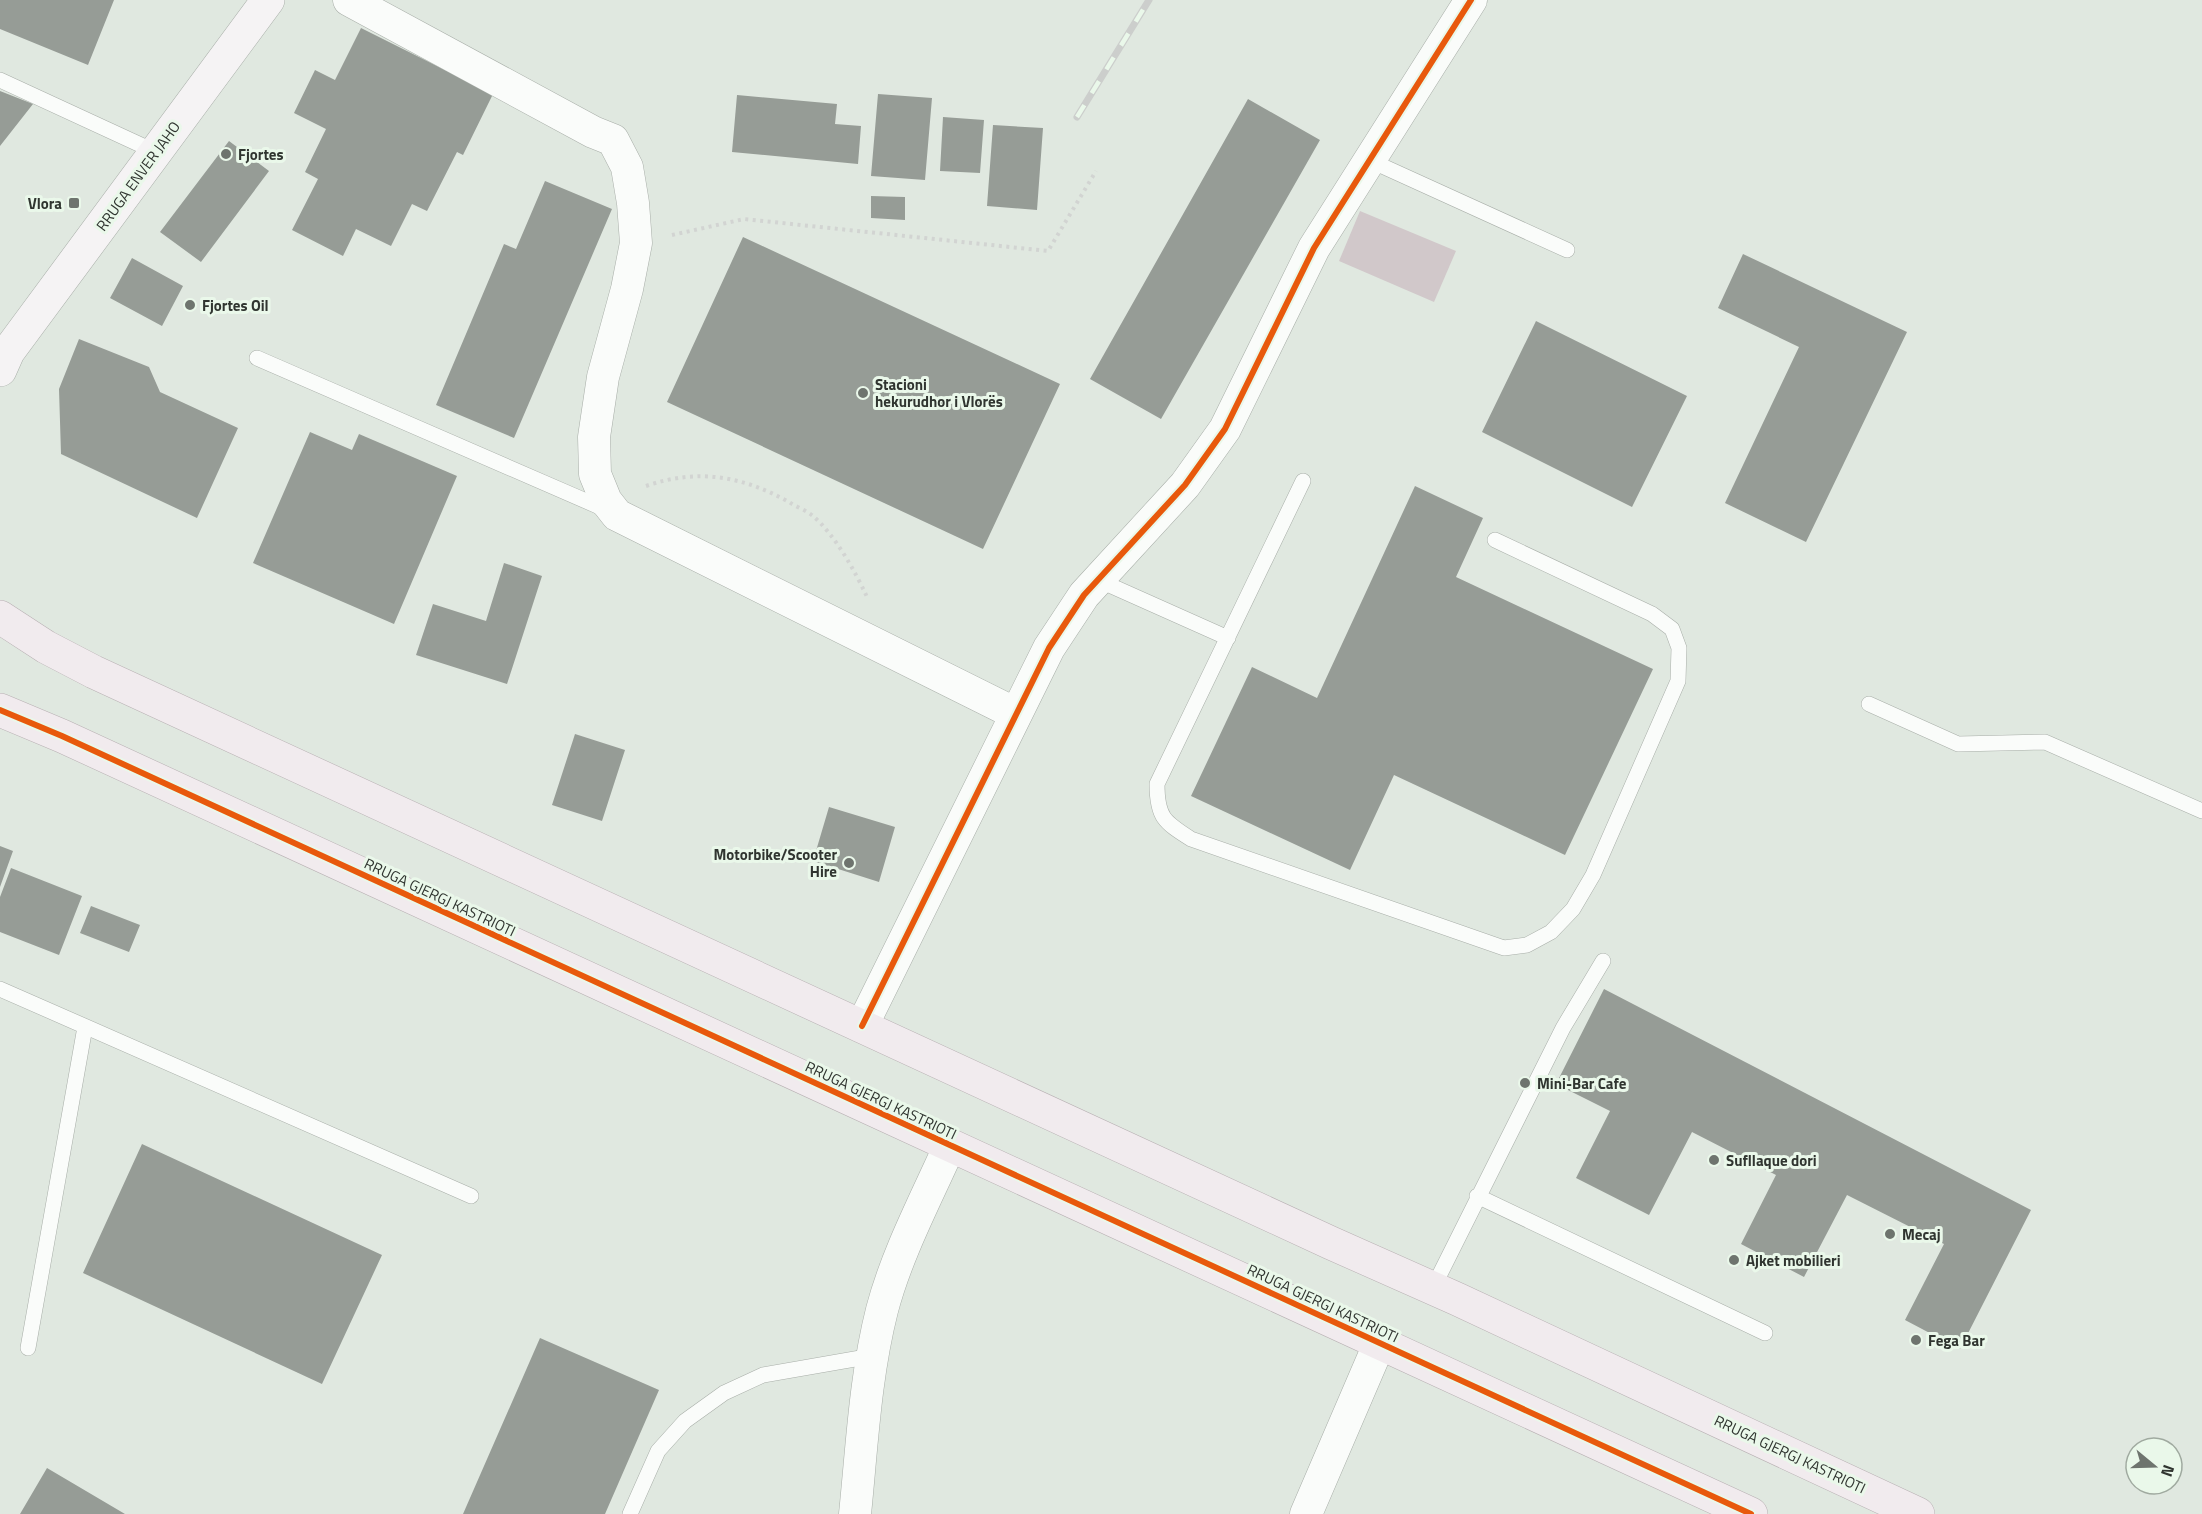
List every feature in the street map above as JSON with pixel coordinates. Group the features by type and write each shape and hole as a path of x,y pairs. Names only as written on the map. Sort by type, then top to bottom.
{"main road":[{"name":"RRUGA GJERGJ KASTRIOTI","path":"0,617 46,647 94,672 1433,1288 1918,1514"},
{"name":"RRUGA GJERGJ KASTRIOTI","path":"0,711 62,736 1751,1514"}],"street":[{"name":"RRUGA ENVER JAHO","path":"3,360 267,0"},
{"path":"349,0 593,132 613,140 627,167 636,243 627,289 603,377 594,436 595,474 611,508 1016,714"},
{"path":"862,1026 1049,648 1084,595 1185,485 1225,429 1314,248 1471,0"},
{"path":"855,1514 865,1395 882,1308 901,1255 950,1145"},
{"path":"1306,1514 1380,1342"}],"lane":[{"path":"0,80 156,152"},
{"path":"1369,160 1567,250"},
{"path":"256,358 611,508"},
{"path":"1303,481 1157,784 1157,800 1166,823 1191,839 1504,948 1527,945 1551,932 1573,909 1593,875 1678,681 1679,648 1672,629 1652,615 1495,540"},
{"path":"1098,580 1228,638"},
{"path":"1869,704 1958,744 2045,742 2202,811"},
{"path":"1433,1288 1563,1028 1603,961"},
{"path":"0,989 471,1196"},
{"path":"28,1348 86,1027"},
{"path":"1478,1196 1765,1333"},
{"path":"630,1514 658,1451 685,1421 724,1394 763,1375 872,1356"}],"path":[{"path":"636,243 744,219 1048,251 1096,171"},
{"path":"611,508 653,484 700,476 741,480 776,495 813,516 837,545 862,586 895,654"}],"shaded area":[{"path":"1360,211 1456,251 1434,302 1339,261"}],"building":[{"path":"0,0 114,0 88,65 0,29"},
{"path":"361,28 493,94 463,155 457,152 427,211 412,204 391,246 356,229 343,256 292,230 318,179 305,172 326,129 294,113 315,70 335,80"},
{"path":"0,91 33,104 0,146"},
{"path":"878,94 932,98 925,180 871,176"},
{"path":"737,95 837,104 835,124 861,126 858,164 732,152"},
{"path":"1248,99 1320,140 1161,419 1090,379"},
{"path":"943,117 984,120 980,173 940,171"},
{"path":"993,125 1043,128 1037,210 987,206"},
{"path":"229,141 269,171 201,262 160,232"},
{"path":"545,181 612,209 514,438 436,405 504,244 516,249"},
{"path":"871,196 905,197 905,220 871,218"},
{"name":"Stacioni hekurudhor i Vlorës","path":"743,237 1060,384 983,549 667,402"},
{"path":"1743,254 1907,332 1806,542 1725,503 1799,347 1718,308"},
{"path":"132,258 183,286 162,326 110,298"},
{"path":"1536,321 1687,396 1632,507 1482,432"},
{"path":"79,339 149,367 160,392 238,428 197,518 61,454 59,389"},
{"path":"310,432 352,450 359,434 457,476 394,624 253,563"},
{"path":"1415,486 1483,518 1456,577 1653,669 1565,855 1394,775 1350,870 1191,796 1252,667 1317,698"},
{"path":"504,563 542,576 507,684 416,655 433,604 486,621"},
{"path":"575,734 625,750 602,821 552,805"},
{"path":"829,807 895,827 879,882 813,861"},
{"path":"0,846 13,851 0,887"},
{"path":"11,868 82,896 59,955 0,932 0,897"},
{"path":"91,906 140,925 129,952 80,933"},
{"path":"1604,989 2031,1210 1960,1349 1905,1320 1944,1244 1847,1195 1804,1277 1741,1244 1776,1175 1692,1132 1649,1215 1576,1178 1610,1111 1556,1084"},
{"path":"142,1144 382,1255 322,1384 83,1273"},
{"path":"540,1338 659,1390 605,1514 463,1514"},
{"path":"47,1468 125,1514 20,1514"}],"railway":[{"path":"1077,117 1149,0"}],"cycle path":[{"path":"862,1026 1049,648 1084,595 1185,485 1225,429 1314,248 1471,0"},
{"path":"0,710 62,736 1751,1514"}],"place":[{"name":"Fjortes","path":"226,154"},
{"name":"Vlora","path":"74,203"},
{"name":"Fjortes Oil","path":"190,305"},
{"name":"Stacioni hekurudhor i Vlorës","path":"863,393"},
{"name":"Motorbike/Scooter Hire","path":"849,863"},
{"name":"Mini-Bar Cafe","path":"1525,1083"},
{"name":"Sufllaque dori","path":"1714,1160"},
{"name":"Mecaj","path":"1890,1234"},
{"name":"Ajket mobilieri","path":"1734,1260"},
{"name":"Fega Bar","path":"1916,1340"}]}
